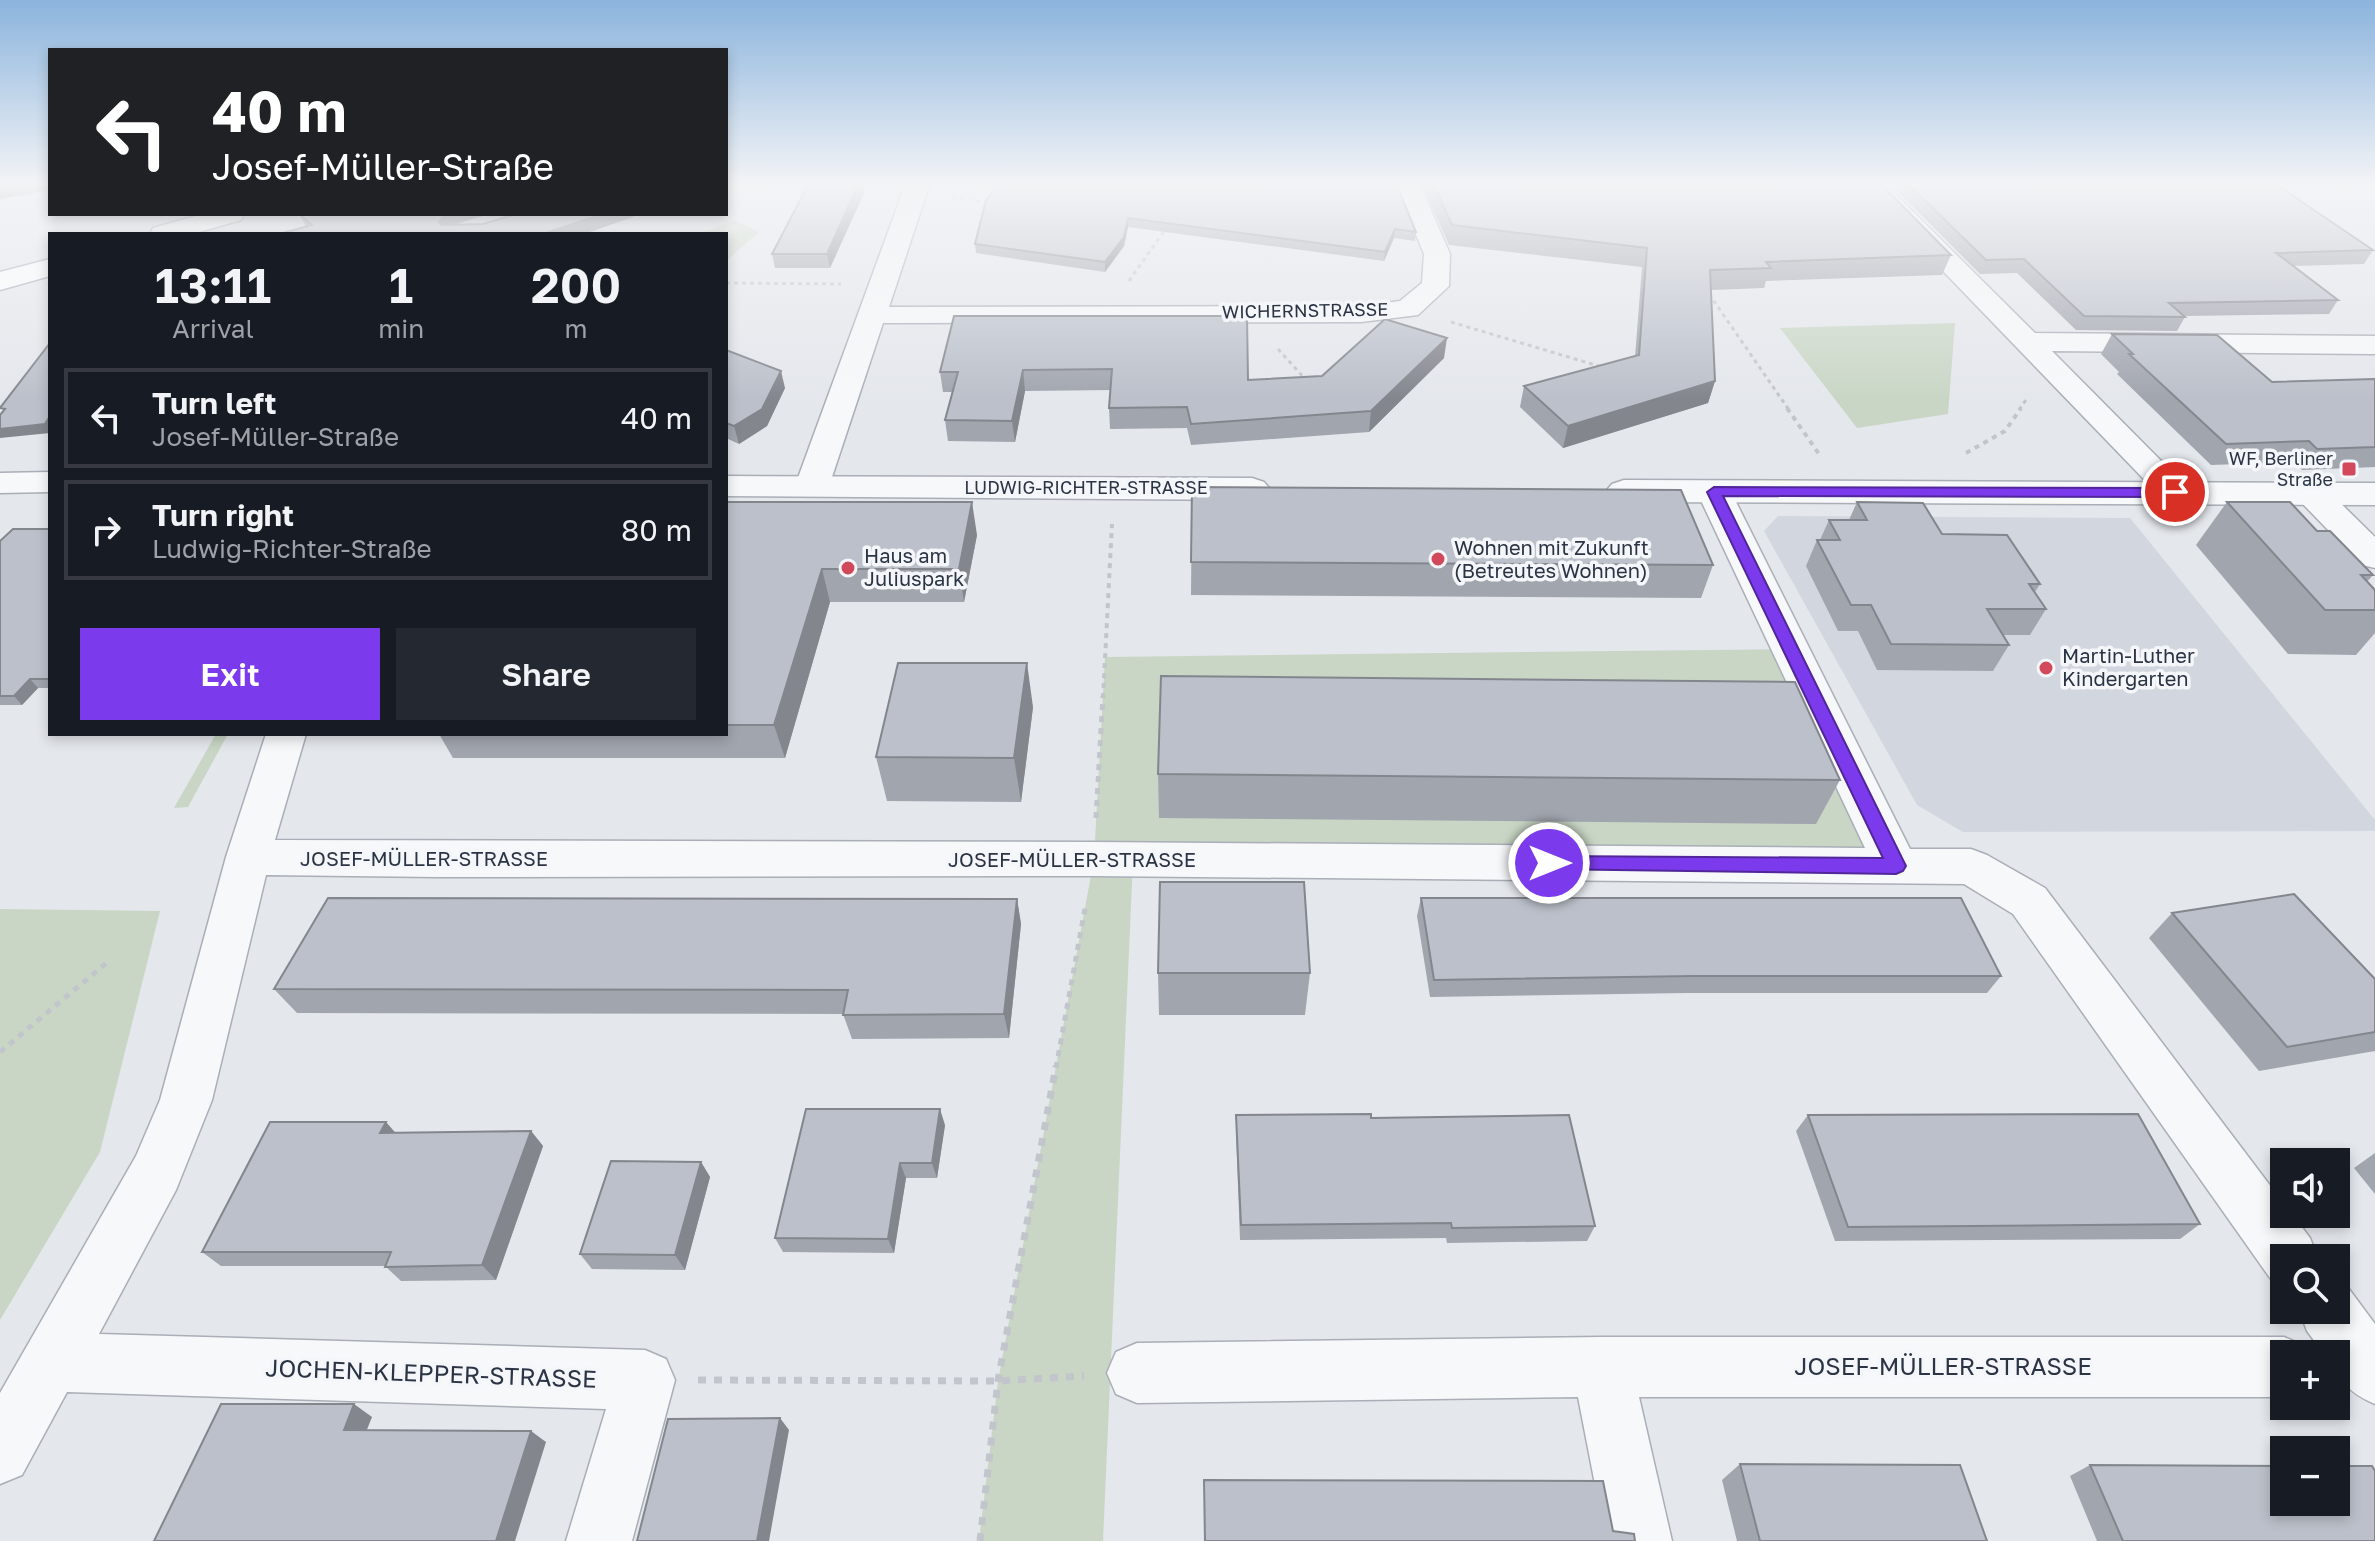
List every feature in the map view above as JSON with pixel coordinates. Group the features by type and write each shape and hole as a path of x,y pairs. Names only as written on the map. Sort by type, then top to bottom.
{"main road":[{"path":"0,281 48,268"}],"street":[{"path":"812,486 892,255"},
{"name":"WICHERNSTRASSE","path":"873,315 1361,314 1408,309 1435,286 1437,255"},
{"path":"1942,255 2175,492"},
{"path":"2029,342 2375,345"},
{"path":"0,483 48,482"},
{"name":"LUDWIG-RICHTER-STRASSE","path":"728,486 1287,489"},
{"path":"1588,491 2375,494"},
{"path":"1714,492 1896,866"},
{"path":"2311,493 2375,557"},
{"path":"0,1453 157,1172 186,1100 248,857 285,736"},
{"name":"JOSEF-MÜLLER-STRASSE","path":"248,857 452,860 1094,859 1971,867 2029,901 2280,1244"},
{"path":"2336,1324 2360,1369"},
{"name":"JOCHEN-KLEPPER-STRASSE","path":"50,1362 645,1380"},
{"path":"1602,1367 1639,1541"},
{"name":"JOSEF-MÜLLER-STRASSE","path":"1137,1373 1602,1367 2270,1367"},
{"path":"599,1541 645,1380"}],"path":[{"path":"1105,314 1147,255"},
{"path":"728,283 881,284"},
{"path":"1707,291 1845,492"},
{"path":"1408,309 1603,367"},
{"path":"1246,312 1309,384"},
{"path":"1954,460 2005,431 2029,395"},
{"path":"980,1541 998,1381 1094,859 1114,488"},
{"path":"0,1052 109,961"},
{"path":"645,1380 998,1381 1137,1373"}],"shaded area":[{"name":"Martin-Luther Kindergarten","path":"1778,516 2130,518 2375,820 2375,831 1963,832 1917,805 1764,531"}],"green space":[{"path":"1955,323 1948,414 1857,428 1780,328"},
{"path":"1791,649 1896,866 1133,860 1103,1541 979,1541 998,1381 1094,859 1105,657"},
{"path":"215,736 227,736 188,807 174,808"},
{"path":"0,909 160,911 100,1152 0,1320"}],"building":[{"path":"1054,255 1110,255 1105,262"},
{"path":"1646,255 1951,255 1766,262 1771,268 1710,270 1715,381 1568,426 1524,386 1639,355"},
{"path":"1981,255 2279,255 2338,300 2169,303 2185,317 2084,316 2024,259 1986,260"},
{"path":"954,316 1247,316 1248,380 1322,376 1385,319 1447,338 1371,411 1191,424 1187,407 1109,408 1112,369 1023,370 1012,421 945,420 958,372 940,372"},
{"path":"2112,334 2217,335 2272,382 2375,379 2375,447 2317,449 2309,441 2226,444 2129,354 2133,354"},
{"path":"48,346 48,419 45,424 0,429 0,415 5,409 0,408"},
{"path":"728,351 781,371 762,409 734,426 728,424"},
{"path":"1192,487 1681,490 1713,565 1191,562"},
{"path":"728,502 972,502 959,569 822,569 774,725 728,725"},
{"path":"1857,502 1923,503 1942,534 2007,535 2040,584 2029,584 2046,609 1987,609 2009,645 1891,644 1871,605 1851,605 1817,540 1840,540 1829,520 1867,520"},
{"path":"2227,502 2290,502 2317,531 2330,531 2373,575 2361,575 2375,590 2375,610 2325,610"},
{"path":"13,529 48,529 48,679 30,679 14,696 0,696 0,541"},
{"path":"898,663 1027,663 1014,758 876,757"},
{"path":"1161,676 1795,682 1840,780 1158,774"},
{"path":"1160,882 1304,882 1310,973 1158,973"},
{"path":"2294,894 2375,979 2375,1032 2287,1047 2172,913"},
{"path":"328,898 1017,899 1004,1014 843,1015 848,990 274,989"},
{"path":"1421,898 1961,898 2001,976 1434,980"},
{"path":"806,1109 940,1109 932,1163 900,1163 888,1239 775,1238"},
{"path":"1371,1114 1371,1118 1569,1115 1595,1226 1452,1228 1451,1223 1241,1225 1236,1115"},
{"path":"2138,1114 2200,1224 1848,1227 1808,1115"},
{"path":"270,1122 386,1122 380,1133 531,1131 482,1265 385,1267 391,1252 202,1252"},
{"path":"611,1161 701,1162 675,1255 580,1254"},
{"path":"221,1404 354,1404 344,1430 531,1431 496,1541 154,1541"},
{"path":"780,1418 757,1541 637,1541 668,1419"},
{"path":"1740,1464 1960,1465 1987,1541 1760,1541"},
{"path":"2090,1465 2270,1466 2270,1516 2350,1516 2350,1466 2372,1466 2375,1471 2375,1541 2123,1541"},
{"path":"1204,1480 1603,1481 1613,1531 1634,1534 1635,1541 1205,1541"}],"place":[{"name":"WF, Berliner Straße","path":"2349,469"},
{"name":"Wohnen mit Zukunft (Betreutes Wohnen)","path":"1438,559"},
{"name":"Haus am Juliuspark","path":"848,568"},
{"name":"Martin-Luther Kindergarten","path":"2046,668"}],"route":[{"path":"1549,863 1896,866 1714,492 2175,492"}]}
